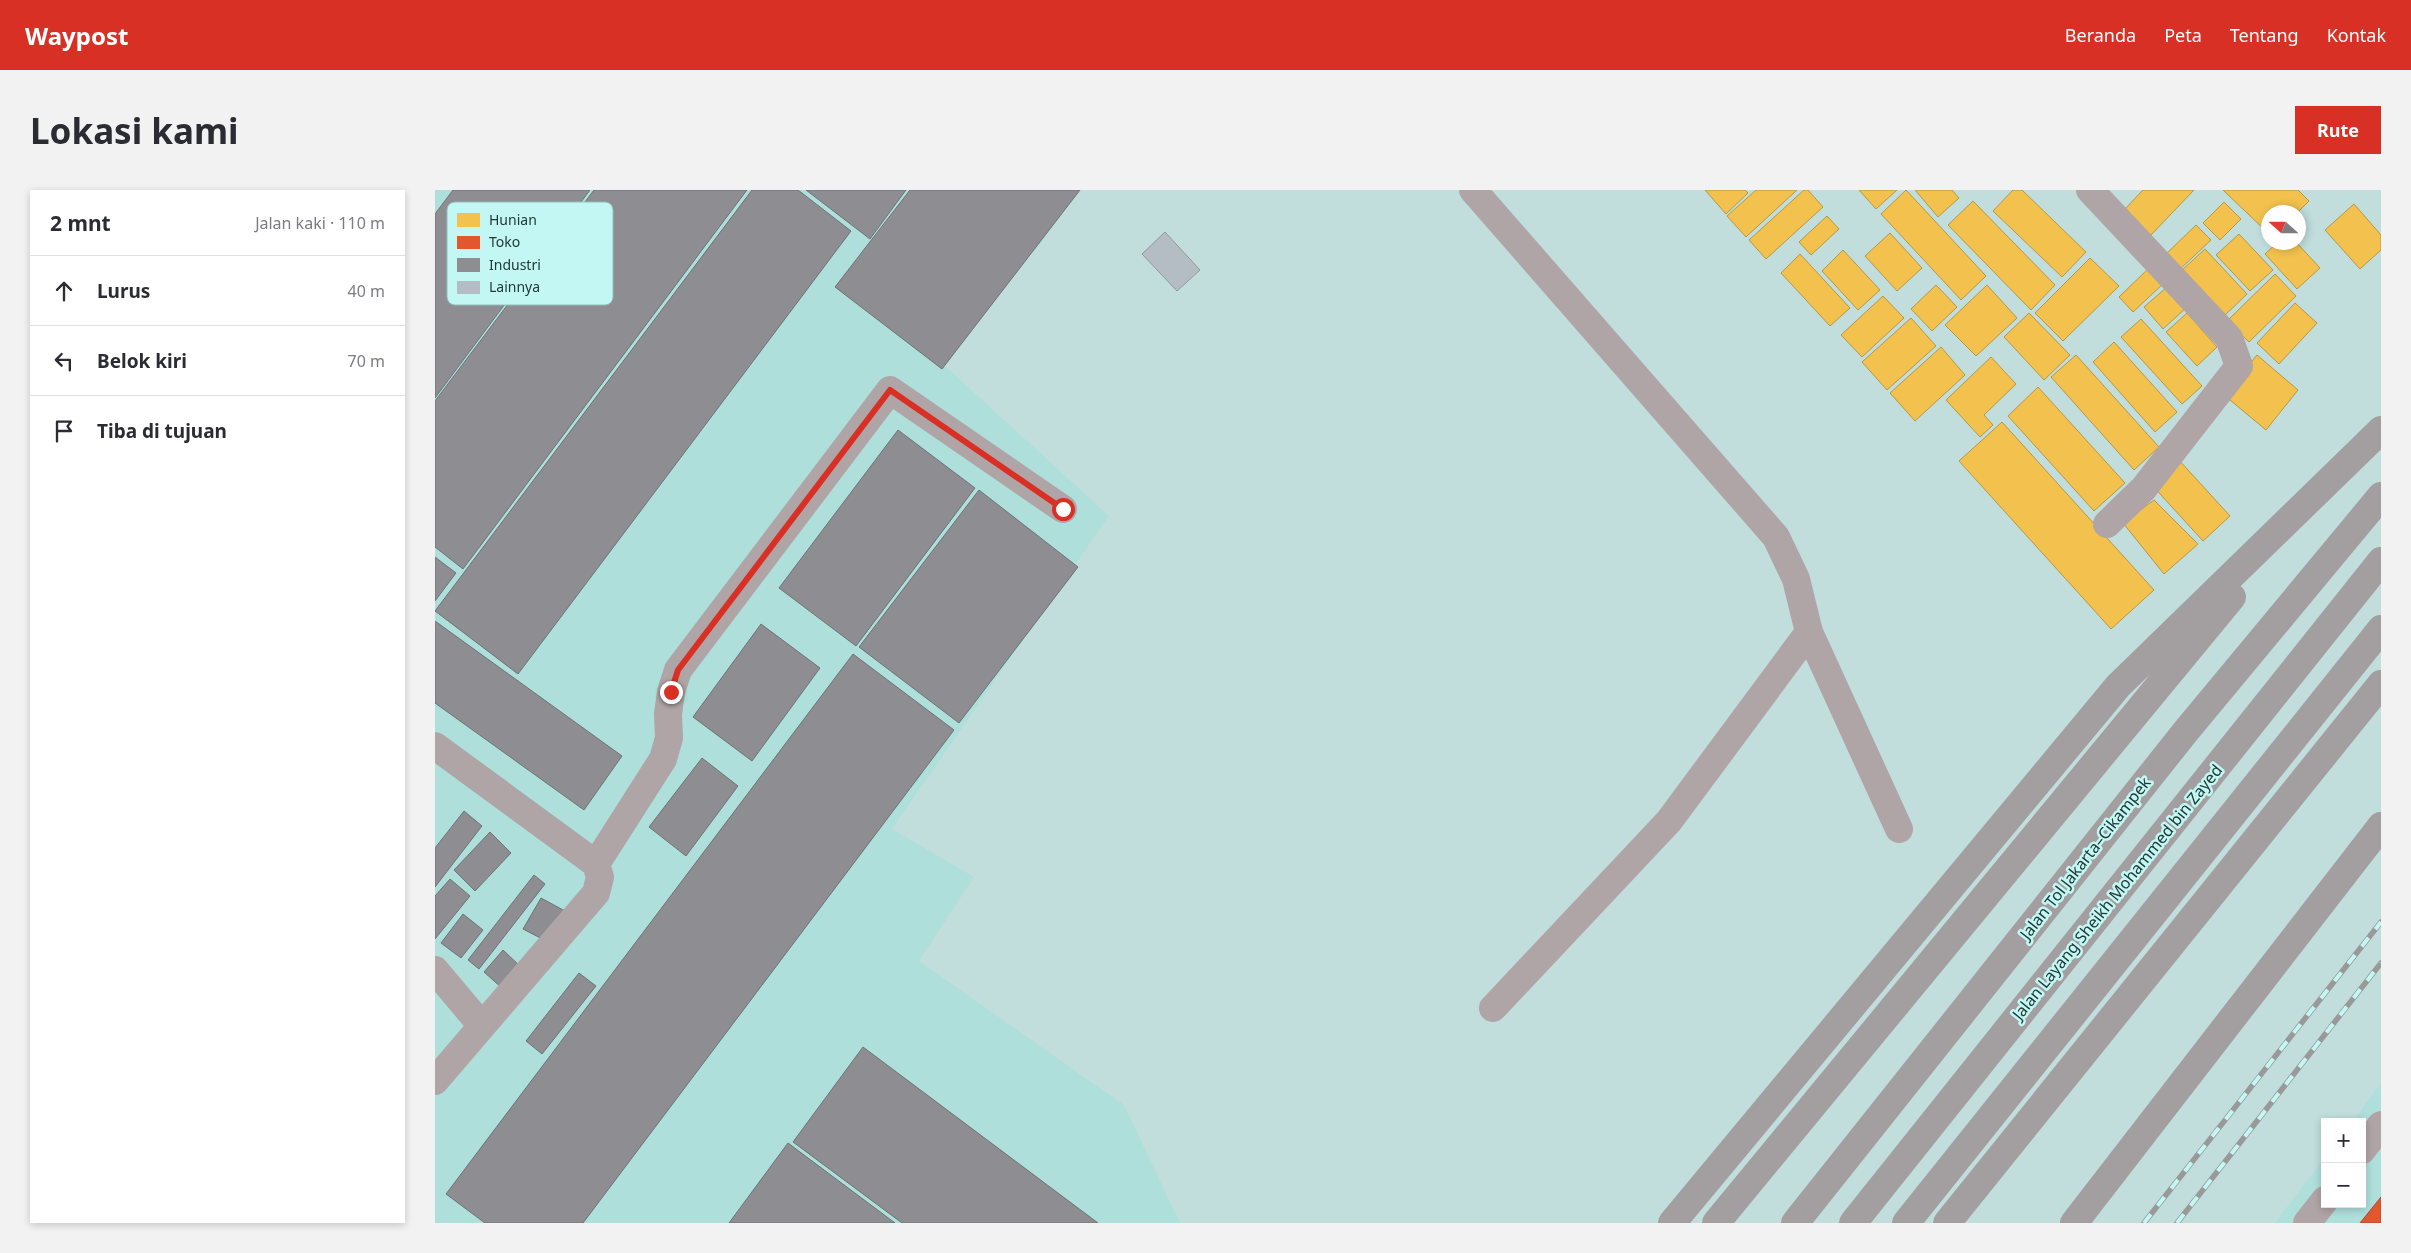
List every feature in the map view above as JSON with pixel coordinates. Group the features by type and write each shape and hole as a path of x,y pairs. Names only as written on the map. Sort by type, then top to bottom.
{"highway":[{"path":"1672,1223 2117,686 2381,430"},
{"path":"1717,1223 2318,491"},
{"name":"Jalan Tol Jakarta–Cikampek","path":"1795,1223 2186,731 2381,496"},
{"name":"Jalan Layang Sheikh Mohammed bin Zayed","path":"1853,1223 2381,561"},
{"path":"1906,1223 2381,629"},
{"path":"1947,1223 2381,684"},
{"path":"2074,1223 2381,826"}],"street":[{"path":"1473,190 1777,536 1796,579 1809,632 1899,829"},
{"path":"2090,190 2229,338 2239,366 2144,488 2107,524"},
{"path":"596,864 663,759 669,738 671,692 678,670 890,390 1063,509"},
{"path":"1493,1008 1669,821 1809,632"},
{"path":"435,746 596,864 600,877 596,893 435,1081"},
{"path":"435,970 482,1026"},
{"path":"2366,1145 2381,1125"},
{"path":"2307,1223 2321,1205"}],"shaded area":[{"path":"435,190 1055,190 931,353 1109,516 892,829 974,877 919,961 1124,1105 1180,1223 435,1223"},
{"path":"2381,1083 2381,1223 2275,1223 2321,1162 2321,1208 2366,1208 2366,1118 2355,1118"}],"building: Hunian":[{"path":"1705,190 1745,190 1748,193 1726,214"},
{"path":"1756,190 1797,190 1746,237 1727,216"},
{"path":"1804,190 1808,190 1823,207 1766,259 1749,240"},
{"path":"1859,190 1897,190 1876,209"},
{"path":"1906,190 1986,276 1961,300 1881,214"},
{"path":"1915,190 1952,190 1959,198 1938,217"},
{"path":"2013,190 2022,190 2086,252 2062,277 1993,211"},
{"path":"2143,190 2194,190 2151,235 2125,209"},
{"path":"2223,190 2298,190 2309,201 2305,205 2261,205 2261,226"},
{"path":"1973,201 2055,285 2031,310 1948,225"},
{"path":"2224,202 2241,219 2220,240 2203,223"},
{"path":"2354,204 2381,235 2381,250 2360,269 2325,230"},
{"path":"1827,216 1839,229 1811,255 1799,242"},
{"path":"2196,225 2211,240 2177,272 2163,257"},
{"path":"1890,233 1922,268 1897,291 1865,256"},
{"path":"2239,234 2273,270 2250,291 2216,255"},
{"path":"2205,249 2247,294 2222,318 2180,272"},
{"path":"1843,250 1880,290 1858,310 1822,271"},
{"path":"2269,250 2303,250 2320,268 2297,289 2265,254"},
{"path":"1800,254 1850,308 1830,326 1781,273"},
{"path":"2090,258 2119,286 2063,341 2035,313"},
{"path":"2149,268 2164,283 2133,312 2119,297"},
{"path":"2275,274 2296,296 2249,342 2227,321"},
{"path":"1936,285 1957,307 1932,331 1911,309"},
{"path":"1987,285 2017,318 1976,356 1945,325"},
{"path":"2167,287 2186,308 2163,329 2144,307"},
{"path":"1883,296 1904,318 1862,357 1841,335"},
{"path":"2295,303 2317,323 2279,364 2257,343"},
{"path":"2029,313 2070,355 2044,380 2004,337"},
{"path":"2187,313 2217,347 2197,366 2166,332"},
{"path":"1911,318 1936,346 1887,390 1862,362"},
{"path":"2141,319 2202,386 2182,404 2121,337"},
{"path":"2114,342 2177,412 2155,432 2093,362"},
{"path":"1941,347 1965,375 1915,421 1890,393"},
{"path":"2076,355 2159,447 2134,470 2051,377"},
{"path":"2257,355 2298,390 2266,430 2224,395"},
{"path":"1991,357 2016,384 1984,415 1993,425 1980,437 1946,400"},
{"path":"2038,387 2125,483 2094,511 2008,416"},
{"path":"2002,422 2154,590 2111,629 1959,461"},
{"path":"2178,459 2230,516 2203,541 2151,484"},
{"path":"2154,500 2198,544 2164,574 2123,523"}],"building: Toko":[{"path":"2381,1197 2381,1223 2360,1223"}],"building: Industri":[{"path":"453,190 590,190 581,202 447,202 447,305 504,305 435,398 435,214"},
{"path":"594,190 747,190 463,569 435,547 435,401 507,305 613,305 613,202 585,202"},
{"path":"752,190 798,190 851,231 518,674 435,611"},
{"path":"806,190 906,190 870,239"},
{"path":"910,190 1080,190 942,369 835,287"},
{"path":"898,430 975,488 856,646 779,588"},
{"path":"979,490 1078,567 959,723 859,647"},
{"path":"435,557 456,573 435,601"},
{"path":"435,621 622,756 584,810 435,703"},
{"path":"761,624 820,668 752,761 693,717"},
{"path":"853,654 954,730 583,1223 485,1223 446,1194"},
{"path":"702,758 738,786 686,856 649,827"},
{"path":"464,811 482,826 435,887 435,848"},
{"path":"490,832 511,853 475,891 454,870"},
{"path":"534,875 545,884 479,969 468,960"},
{"path":"450,879 470,896 435,939 435,896"},
{"path":"541,898 565,911 548,942 523,929"},
{"path":"463,914 483,930 461,958 441,943"},
{"path":"503,950 521,967 503,989 484,972"},
{"path":"579,973 596,986 542,1054 526,1041"},
{"path":"863,1047 1098,1223 902,1223 793,1142"},
{"path":"788,1143 895,1223 729,1223"}],"building: Lainnya":[{"path":"1165,232 1200,270 1177,291 1142,254"}],"railway":[{"path":"2144,1223 2381,922"},
{"path":"2177,1223 2381,963"}],"route":[{"path":"671,692 678,670 890,390 1063,509"}]}
